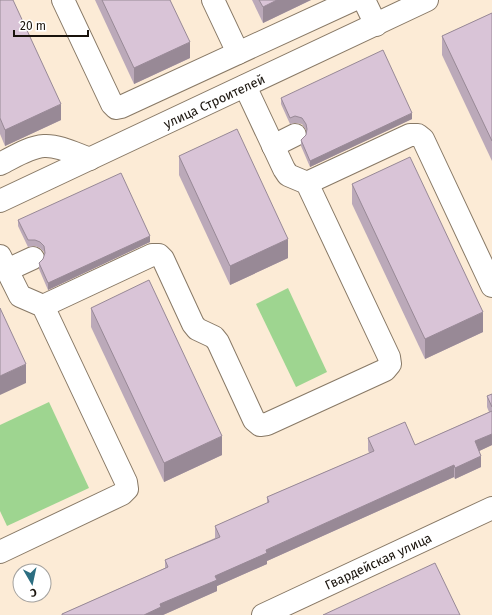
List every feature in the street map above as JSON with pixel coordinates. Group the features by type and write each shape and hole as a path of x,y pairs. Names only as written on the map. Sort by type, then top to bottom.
{"street":[{"path":"63,0 112,104 116,108 121,108 353,0"},
{"path":"213,0 238,53"},
{"path":"364,0 376,25"},
{"name":"улица Строителей","path":"0,201 427,0"},
{"path":"43,306 152,255 158,255 163,259 197,329 214,337 218,342 254,420 260,425 274,421 385,370 390,364 389,357 308,183 288,175 245,86"},
{"path":"273,146 295,135"},
{"path":"308,183 410,135 418,135 423,140 492,286"},
{"path":"0,164 34,148 44,146 52,146 90,159"},
{"path":"0,552 122,494 127,489 126,482 43,306 20,296 3,263 33,258"},
{"name":"Гвардейская улица","path":"263,615 492,508"}],"green space":[{"path":"288,288 327,372 296,387 256,304"},
{"path":"49,402 89,488 7,526 0,511 0,425"}],"building":[{"path":"0,0 13,0 61,104 5,130 0,118"},
{"path":"102,0 170,0 190,42 134,68"},
{"path":"259,0 277,0 263,7"},
{"path":"492,13 492,141 442,36"},
{"path":"383,50 412,113 310,161 301,140 306,135 306,124 302,118 295,116 290,118 281,98"},
{"path":"237,129 288,239 230,266 179,156"},
{"path":"410,157 483,312 425,339 352,184"},
{"path":"121,173 150,236 48,283 39,263 43,259 45,253 44,246 35,240 28,240 18,220"},
{"path":"149,280 222,436 164,463 91,308"},
{"path":"0,308 26,364 0,376"},
{"path":"492,394 492,407 487,396"},
{"path":"492,411 492,434 475,441 481,456 455,468 454,465 266,550 267,553 215,576 217,580 160,604 161,607 144,615 62,615 168,567 165,560 220,537 215,526 269,502 267,497 374,451 368,438 405,422 415,445"},
{"path":"435,563 460,615 323,615"}]}
